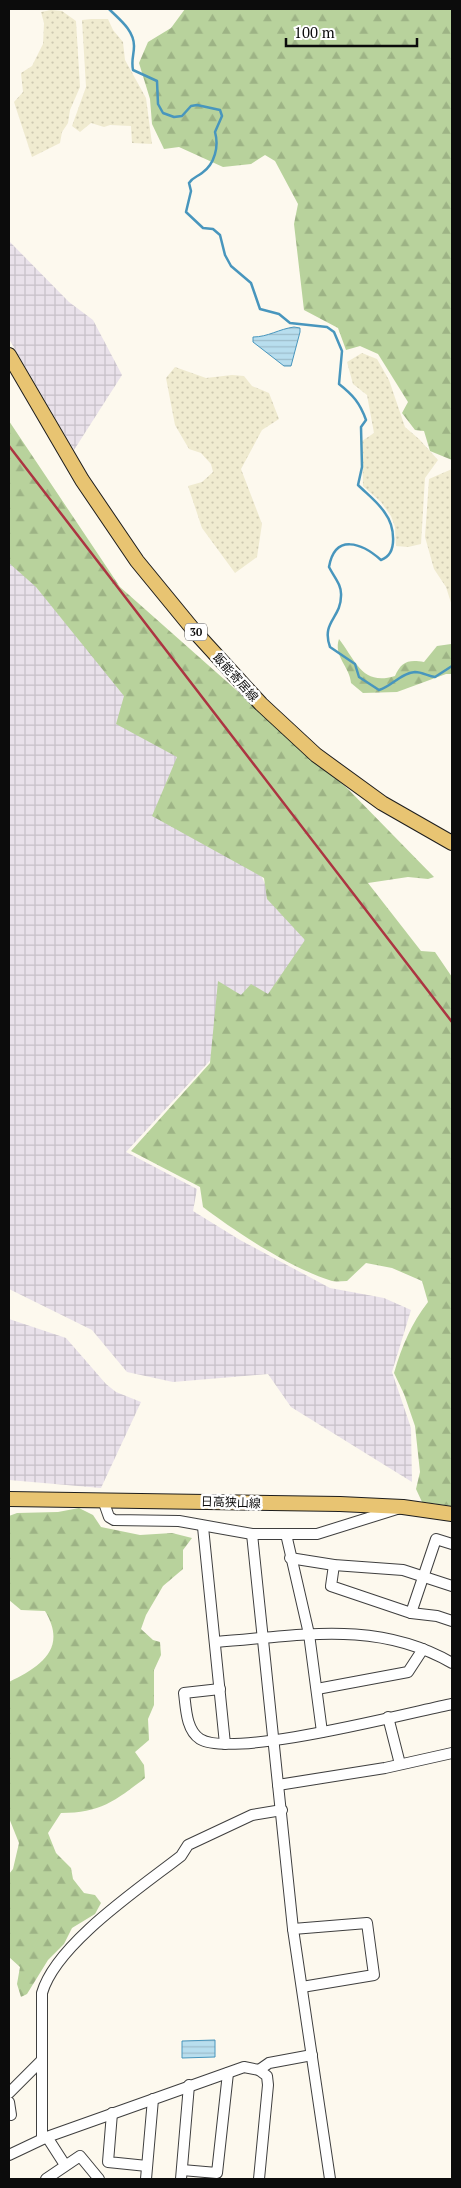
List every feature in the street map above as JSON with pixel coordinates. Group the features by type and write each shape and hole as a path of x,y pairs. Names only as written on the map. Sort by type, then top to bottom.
{"main road":[{"name":"飯能寄居線","path":"9,355 82,480 137,561 261,704 316,755 382,803 452,843"},
{"name":"日高狭山線","path":"9,1499 403,1507 452,1514"}],"street":[{"path":"103,1500 109,1517 114,1520 179,1521 203,1527 252,1534 317,1534 403,1507"},
{"path":"203,1527 225,1744"},
{"path":"252,1534 293,1928 330,2179"},
{"path":"286,1534 309,1634 322,1732"},
{"path":"411,1613 436,1539 452,1544"},
{"path":"290,1558 334,1565 404,1570 452,1586"},
{"path":"334,1565 331,1586 411,1613 437,1616 452,1621"},
{"path":"216,1642 309,1634 355,1633 393,1639 423,1649 452,1662"},
{"path":"317,1689 408,1672 423,1649"},
{"path":"220,1690 184,1693 188,1719 192,1730 200,1739 225,1744 274,1741 452,1704"},
{"path":"388,1717 400,1764"},
{"path":"278,1785 400,1764 452,1752"},
{"path":"65,2165 45,2138 41,2061 42,1993 46,1979 70,1950 110,1912 181,1856 188,1845 252,1815 282,1810"},
{"path":"293,1928 364,1921 367,1923 374,1975 302,1987"},
{"path":"259,2070 268,2063 312,2055"},
{"path":"9,2093 41,2061"},
{"path":"9,2155 45,2138 189,2085 244,2067 259,2070 267,2076 268,2085 259,2179"},
{"path":"189,2085 182,2175 218,2173 228,2073"},
{"path":"146,2179 153,2099"},
{"path":"9,2102 11,2115"},
{"path":"112,2113 108,2162 147,2166"},
{"path":"46,2179 80,2156 99,2179"}],"shaded area":[{"path":"51,10 62,11 76,21 80,87 70,110 68,123 62,132 60,143 32,157 14,102 23,92 21,73 32,66 43,44 44,23 41,12"},
{"path":"108,19 113,30 123,42 125,60 146,98 152,144 132,143 131,126 110,125 104,127 91,123 80,132 72,126 86,87 82,20"},
{"path":"9,241 69,302 93,320 122,375 74,450 9,339"},
{"path":"362,353 377,359 389,380 405,427 438,460 425,478 421,544 408,547 396,546 395,527 391,516 381,502 363,486 362,441 374,433 367,395 353,384 347,362"},
{"path":"175,367 206,378 232,375 244,376 252,386 269,393 279,419 262,430 241,469 262,524 257,557 235,573 202,528 188,486 202,482 213,472 211,464 201,453 189,449 175,425 166,378"},
{"path":"452,469 452,606 446,587 434,569 425,537 429,479"},
{"path":"9,542 186,752 260,873 272,900 311,943 273,992 126,1152 197,1189 193,1211 240,1240 330,1288 384,1298 411,1310 392,1372 411,1428 412,1482 291,1407 268,1374 173,1382 127,1372 92,1330 9,1289"},
{"path":"9,1319 66,1338 106,1384 116,1392 141,1402 101,1488 9,1480"}],"green space":[{"path":"185,9 452,9 452,460 430,451 424,431 415,430 402,413 408,402 378,354 360,346 346,350 338,328 304,310 294,224 298,204 275,161 265,155 251,164 223,167 179,147 164,149 152,124 150,99 139,63 148,42 171,28"},
{"path":"9,421 120,587 348,789 434,877 428,879 408,877 368,883 421,951 435,952 452,977 452,1506 422,1502 416,1489 420,1472 415,1426 404,1394 394,1373 408,1336 428,1302 422,1281 392,1268 366,1263 347,1281 332,1281 300,1268 265,1249 203,1207 200,1187 131,1151 210,1063 218,981 241,995 251,984 268,994 305,940 267,899 264,878 152,816 177,757 116,724 124,696 36,587 9,563"},
{"path":"339,639 361,670 375,678 395,676 400,667 409,661 424,662 437,646 451,644 452,674 446,674 397,692 363,693 351,683 338,651"},
{"path":"79,1508 93,1515 101,1527 140,1535 172,1533 192,1538 183,1550 183,1569 163,1586 146,1615 141,1629 153,1640 160,1642 161,1655 154,1670 154,1705 148,1719 149,1740 135,1752 144,1765 145,1778 116,1799 97,1808 61,1813 48,1833 56,1853 71,1868 73,1879 84,1893 95,1895 101,1903 95,1914 72,1928 64,1944 48,1960 27,1994 21,1997 17,1984 20,1967 9,1957 9,1874 13,1869 19,1843 9,1818 9,1682 40,1663 52,1646 53,1636 51,1624 45,1611 21,1610 9,1600 9,1516 17,1513 58,1512"}],"water":[{"path":"294,327 300,328 300,332 291,366 284,366 253,342 253,337 264,336"},
{"path":"215,2040 215,2057 182,2058 182,2041"}],"waterway":[{"path":"109,9 132,35 134,46 133,70 157,81 158,104 163,113 174,117 182,116 191,106 197,105 220,110 222,116 215,132 215,154 210,165 189,183 191,191 186,212 203,228 213,229 220,235 225,255 231,266 251,283 260,309 279,314 290,323 327,327 334,332 342,351 339,384 356,400 366,420 361,427 362,467 358,485 379,505 388,518 391,525 393,546 387,557 381,560 366,549 350,544 343,545 332,556 329,567 339,585 341,596 338,610 328,632 330,647 355,664 359,677 379,690 410,673 418,672 435,677 452,666"}],"railway":[{"path":"9,446 452,1022"}]}
